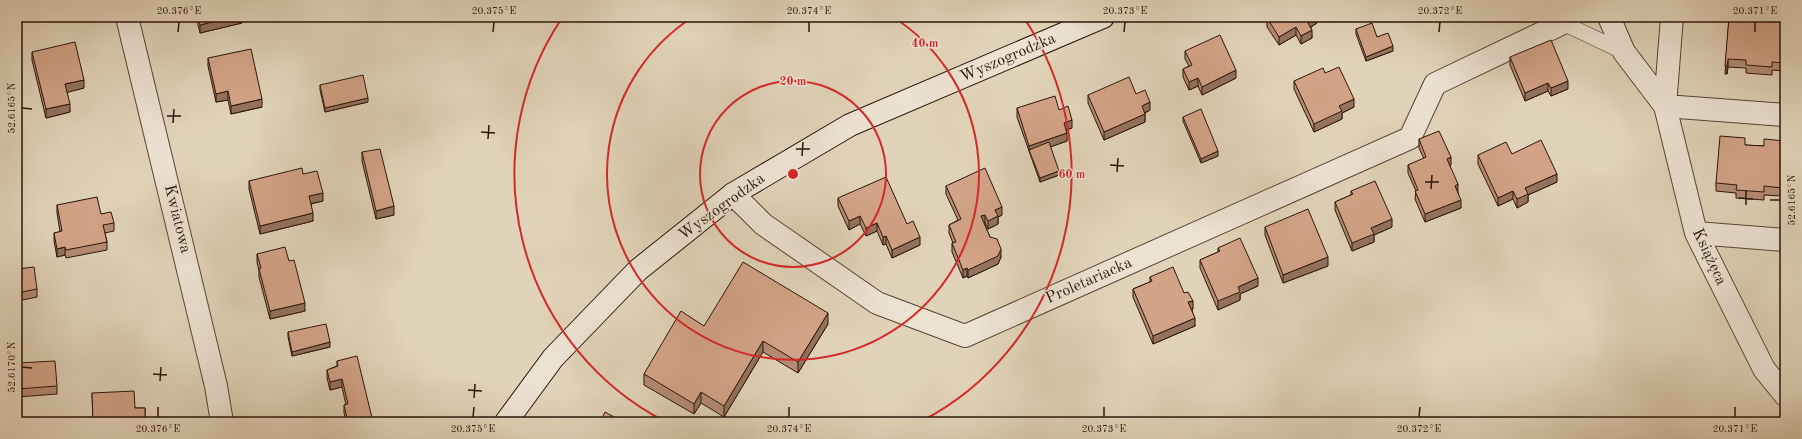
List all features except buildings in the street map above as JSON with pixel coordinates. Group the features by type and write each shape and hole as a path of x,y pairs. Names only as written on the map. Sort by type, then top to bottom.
{"street":[{"name":"Kwiatowa","path":"127,17 216,386 222,422"},
{"name":"Wyszogrodzka","path":"506,422 553,358 638,270 733,194 850,126 1104,17"},
{"name":"Książęca","path":"1609,17 1624,52 1664,106"},
{"name":"Książęca","path":"1672,17 1664,106 1696,233 1775,370 1785,395"},
{"name":"Proletariacka","path":"733,194 763,224 877,303 965,336 1410,138 1435,84 1563,23"},
{"path":"1664,106 1785,115"},
{"path":"1696,233 1785,240"}],"lane":[{"path":"1563,23 1624,52"}]}
